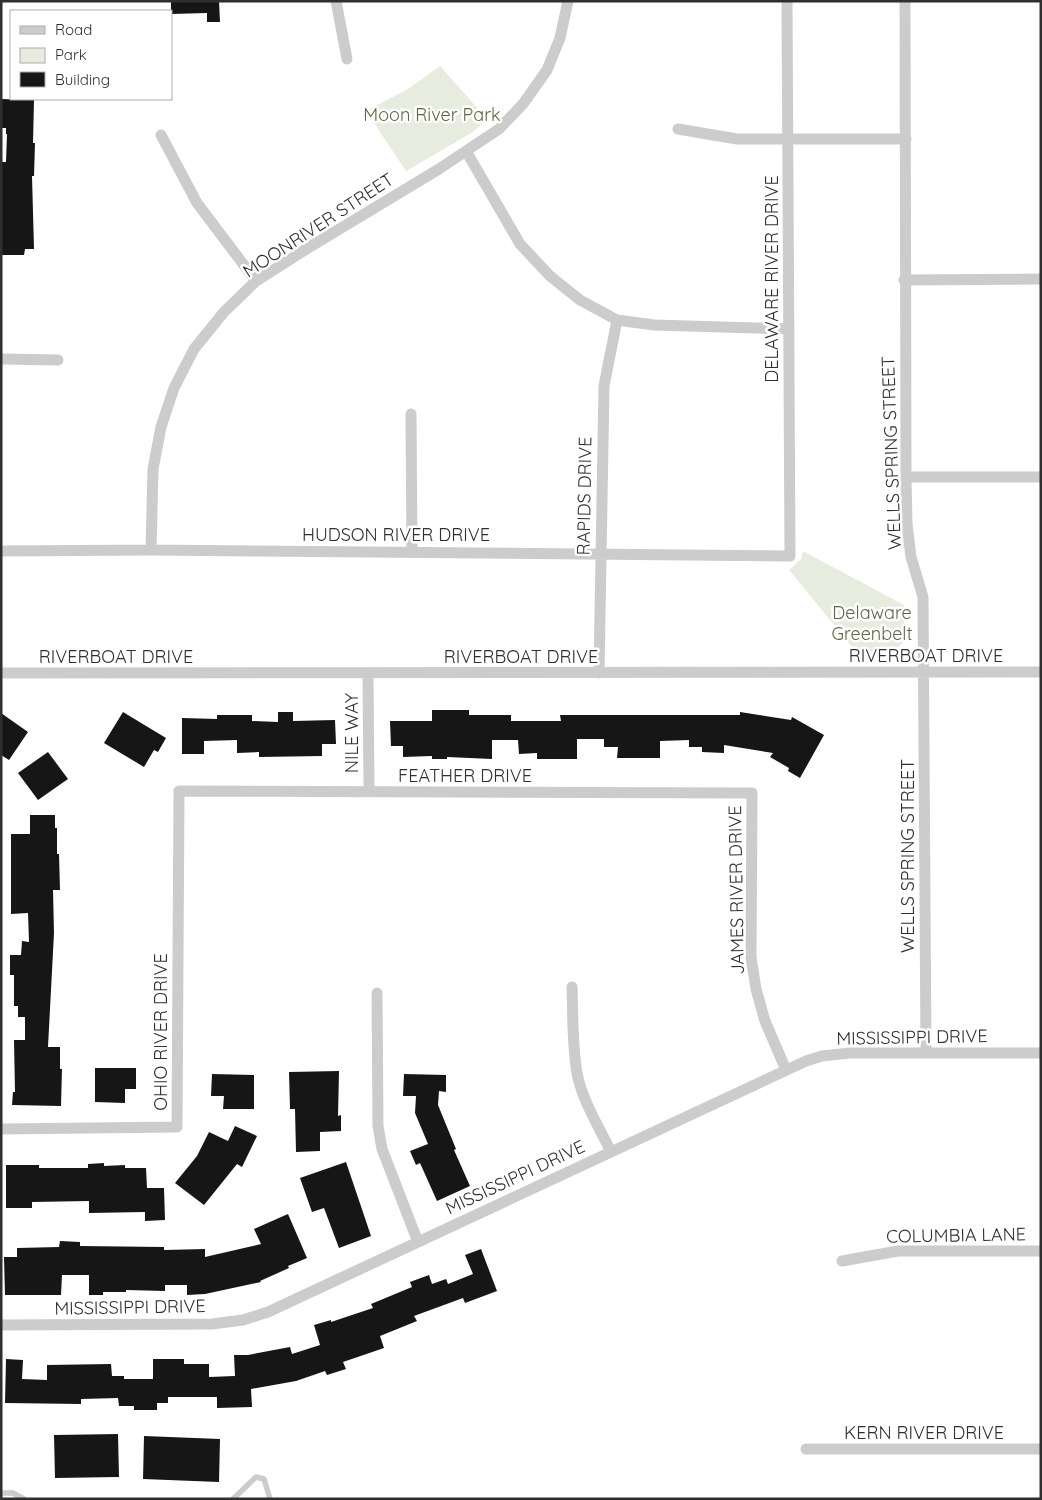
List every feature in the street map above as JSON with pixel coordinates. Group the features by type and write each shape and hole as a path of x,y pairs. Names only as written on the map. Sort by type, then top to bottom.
{"street":[{"path":"336,1 347,59"},
{"name":"MOONRIVER STREET","path":"151,550 153,469 161,427 174,388 194,349 224,312 256,281 439,169 499,129 523,104 547,70 560,38 568,1"},
{"name":"DELAWARE RIVER DRIVE","path":"787,1 790,556"},
{"name":"WELLS SPRING STREET","path":"905,1 904,280 906,477 907,524 912,558 923,597 926,1053"},
{"path":"678,129 737,139 906,139"},
{"path":"161,135 197,203 256,281"},
{"path":"466,151 520,244 550,276 580,300 617,320 654,325 789,329"},
{"path":"904,280 1041,279"},
{"name":"RAPIDS DRIVE","path":"600,673 600,553 604,386 617,320"},
{"path":"1,360 58,360"},
{"path":"411,414 412,552"},
{"path":"906,477 1041,477"},
{"name":"HUDSON RIVER DRIVE","path":"1,551 151,550 790,556"},
{"name":"RIVERBOAT DRIVE","path":"1,673 1041,672"},
{"name":"NILE WAY","path":"368,673 369,792"},
{"name":"FEATHER DRIVE","path":"179,791 752,793"},
{"name":"OHIO RIVER DRIVE","path":"1,1129 177,1127 179,791"},
{"name":"JAMES RIVER DRIVE","path":"752,793 752,965 756,989 765,1021 786,1070"},
{"path":"572,987 577,1074 584,1094 611,1152"},
{"path":"376,993 378,1126 382,1149 418,1242"},
{"name":"MISSISSIPPI DRIVE","path":"1,1325 212,1324 243,1320 268,1312 806,1060 850,1053 1041,1053"},
{"name":"COLUMBIA LANE","path":"842,1261 898,1252 1041,1251"},
{"name":"KERN RIVER DRIVE","path":"806,1449 1041,1449"}],"lane":[{"path":"233,1499 256,1477 264,1479 270,1499"},
{"path":"1,1493 24,1499"}],"path":[{"path":"892,614 899,613"}],"green space":[{"name":"Moon River Park","path":"440,66 487,119 473,132 406,171 366,111 408,89"},
{"name":"Delaware Greenbelt","path":"803,551 904,605 905,640 892,654 858,654 789,570 801,559"}],"building":[{"path":"171,1 219,1 220,22 207,22 207,13 172,14"},
{"path":"1,99 34,100 33,143 35,143 34,176 32,176 34,249 25,249 24,255 1,255 1,162 6,162 7,134 6,128 1,128"},
{"path":"432,710 469,710 469,715 511,715 511,721 561,721 560,715 740,715 740,712 791,720 792,717 824,735 800,778 788,771 789,768 770,757 773,753 724,745 724,753 702,752 702,747 689,747 689,740 660,741 660,758 617,758 618,747 604,747 604,739 577,739 577,759 537,759 537,753 519,754 518,740 492,740 492,759 447,757 447,759 432,759 432,756 403,757 403,746 391,746 390,721 432,721"},
{"path":"123,712 166,738 158,752 154,750 144,767 104,743"},
{"path":"278,712 293,712 293,721 335,720 336,744 322,744 322,756 259,757 259,752 237,753 237,740 204,741 204,754 182,754 182,718 217,719 217,715 252,715 252,721 278,722"},
{"path":"1,713 28,732 9,760 1,755"},
{"path":"48,752 68,779 38,800 18,773"},
{"path":"30,815 55,815 55,828 57,828 60,890 53,890 54,933 48,1047 60,1047 60,1069 62,1069 61,1106 12,1105 13,1092 15,1092 14,1040 25,1040 25,1017 18,1017 18,1006 14,1006 14,975 10,975 10,955 21,955 22,941 29,942 28,913 11,914 11,834 30,834"},
{"path":"95,1068 136,1068 136,1089 125,1089 125,1103 95,1102"},
{"path":"339,1071 338,1116 341,1115 341,1131 320,1132 320,1151 296,1152 295,1109 290,1109 289,1072"},
{"path":"212,1074 254,1075 254,1109 223,1109 224,1096 211,1096"},
{"path":"404,1074 446,1075 446,1092 439,1091 438,1105 456,1149 454,1150 470,1186 437,1201 420,1163 416,1165 410,1151 428,1144 415,1113 416,1096 403,1096"},
{"path":"235,1126 257,1136 242,1167 237,1164 204,1205 175,1183 197,1156 209,1132 228,1141"},
{"path":"346,1162 371,1236 339,1248 324,1208 312,1212 300,1178"},
{"path":"104,1163 104,1166 125,1165 125,1168 146,1168 147,1188 164,1188 165,1220 145,1221 145,1212 89,1213 89,1201 32,1202 32,1208 6,1208 6,1165 39,1165 39,1168 88,1168 88,1164"},
{"path":"288,1214 307,1258 288,1266 289,1268 261,1282 205,1294 187,1295 187,1285 165,1285 165,1291 126,1290 126,1292 103,1292 103,1295 89,1295 89,1275 62,1275 61,1295 5,1295 4,1257 17,1257 17,1248 59,1247 60,1241 80,1242 80,1246 164,1247 164,1250 205,1249 205,1257 261,1244 254,1229"},
{"path":"481,1249 497,1291 465,1303 463,1298 414,1316 417,1321 380,1336 384,1348 343,1362 346,1369 327,1375 325,1371 296,1381 251,1389 252,1407 217,1408 217,1397 168,1397 168,1403 157,1403 157,1410 134,1410 134,1406 119,1406 118,1398 81,1399 81,1404 5,1403 6,1359 23,1360 22,1379 47,1380 47,1365 111,1364 112,1376 124,1376 124,1379 153,1379 153,1359 184,1359 184,1364 209,1364 209,1377 235,1376 234,1355 248,1355 290,1347 292,1354 320,1345 314,1325 331,1320 331,1322 373,1308 371,1304 412,1287 410,1282 429,1275 432,1284 446,1279 448,1284 473,1274 465,1255"},
{"path":"118,1434 119,1477 55,1478 54,1435"},
{"path":"144,1436 220,1439 219,1482 143,1479"}]}
